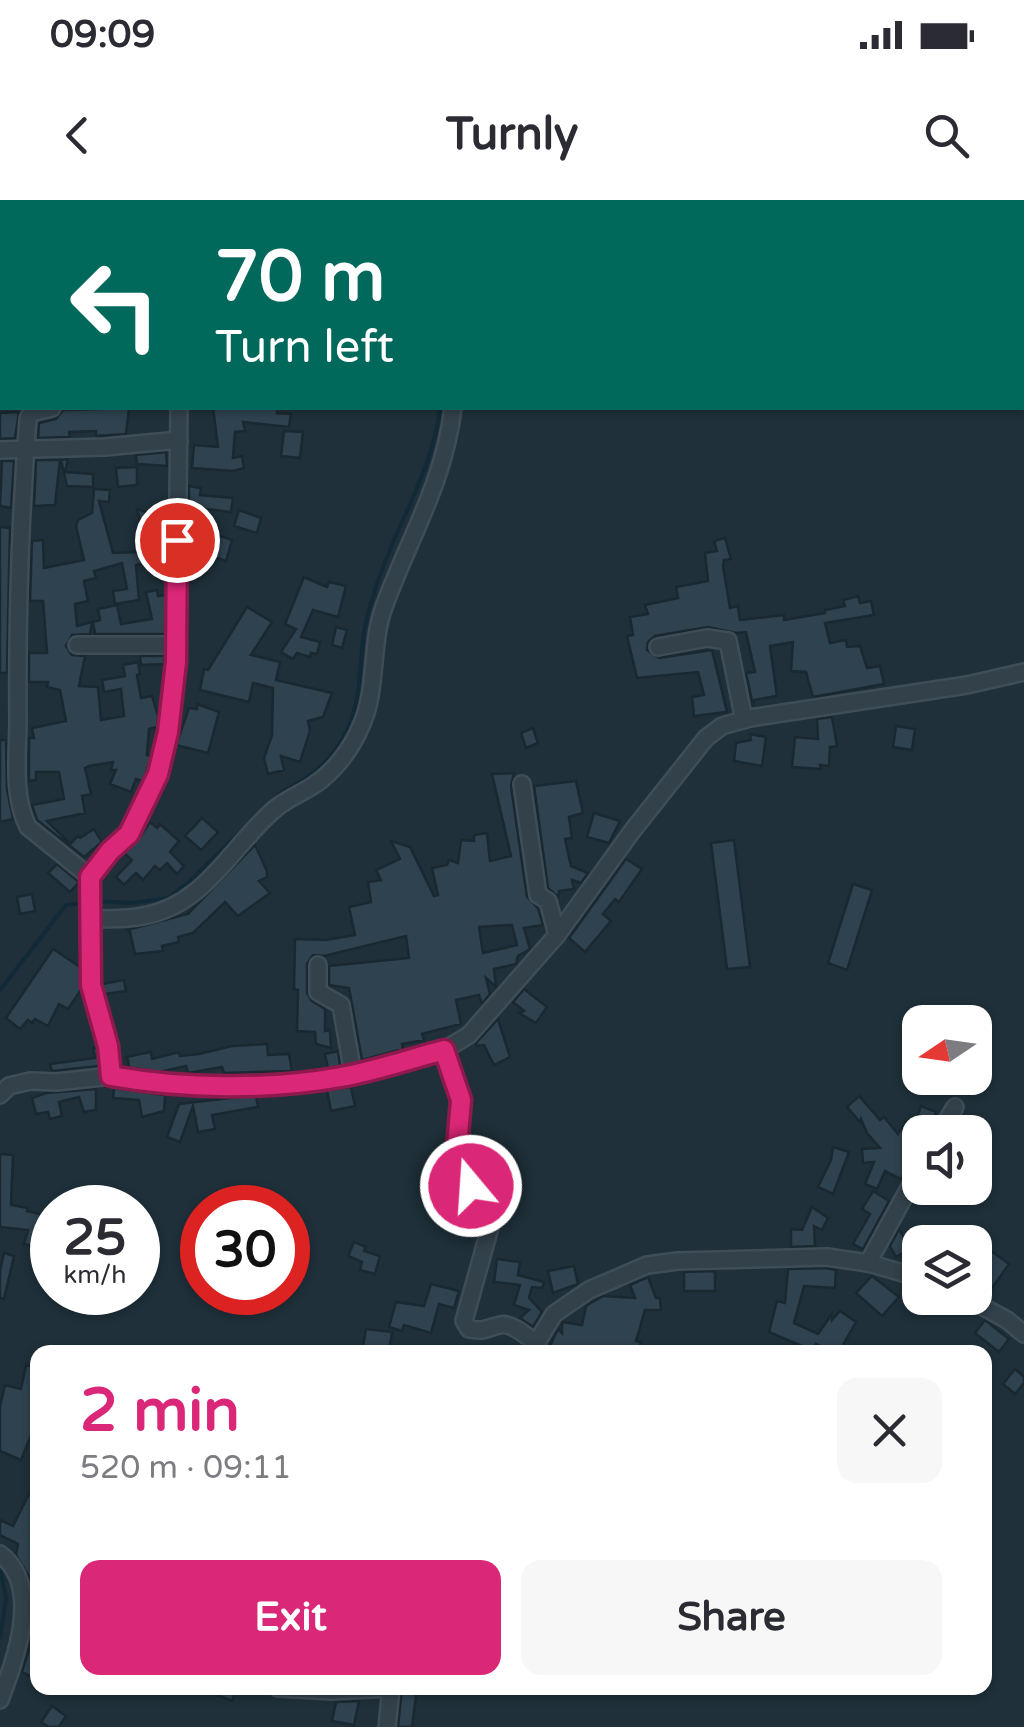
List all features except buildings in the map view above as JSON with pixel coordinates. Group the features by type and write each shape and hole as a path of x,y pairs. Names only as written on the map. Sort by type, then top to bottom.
{"street":[{"path":"45,410 29,415 26,449 18,672 20,802 28,826 90,881"},
{"path":"111,1076 108,1046 91,985 90,881 110,851 129,834 158,774 168,732 176,646 179,410"},
{"path":"90,916 140,917 161,912 192,896 208,884 267,816 318,782 348,750 363,722 384,608 440,476 453,410"},
{"path":"0,450 178,440"},
{"path":"658,646 707,638 728,641 744,720"},
{"path":"77,645 176,646"},
{"path":"0,1095 9,1086 30,1081 111,1076 180,1086 306,1082 444,1050 469,1035 557,935 633,830 706,738 722,726 1024,672"},
{"path":"522,784 538,896 548,901 557,935"},
{"path":"318,965 318,992 337,1001 344,1011 353,1074"},
{"path":"444,1050 461,1100 456,1158 462,1172 494,1213 464,1314 466,1326 485,1332 503,1324 530,1345"},
{"path":"950,1115 955,1107"},
{"path":"868,1264 902,1201"},
{"path":"536,1345 554,1314 589,1290 647,1266 678,1261 827,1258 902,1273"},
{"path":"992,1312 1024,1334"},
{"path":"0,1554 16,1575 30,1615 0,1700"},
{"path":"387,1727 390,1695"}],"waterway":[{"path":"95,901 132,903 168,898 283,791 329,759 347,730 355,706 365,626 376,587 422,477 440,410"},
{"path":"0,990 66,905 86,903"},
{"path":"0,1568 6,1598 0,1638"}],"route":[{"path":"177,540 176,662 168,732 158,774 129,834 90,877 91,985 108,1046 111,1076 180,1086 306,1082 343,1077 444,1050 461,1100 456,1158 471,1186"}]}
